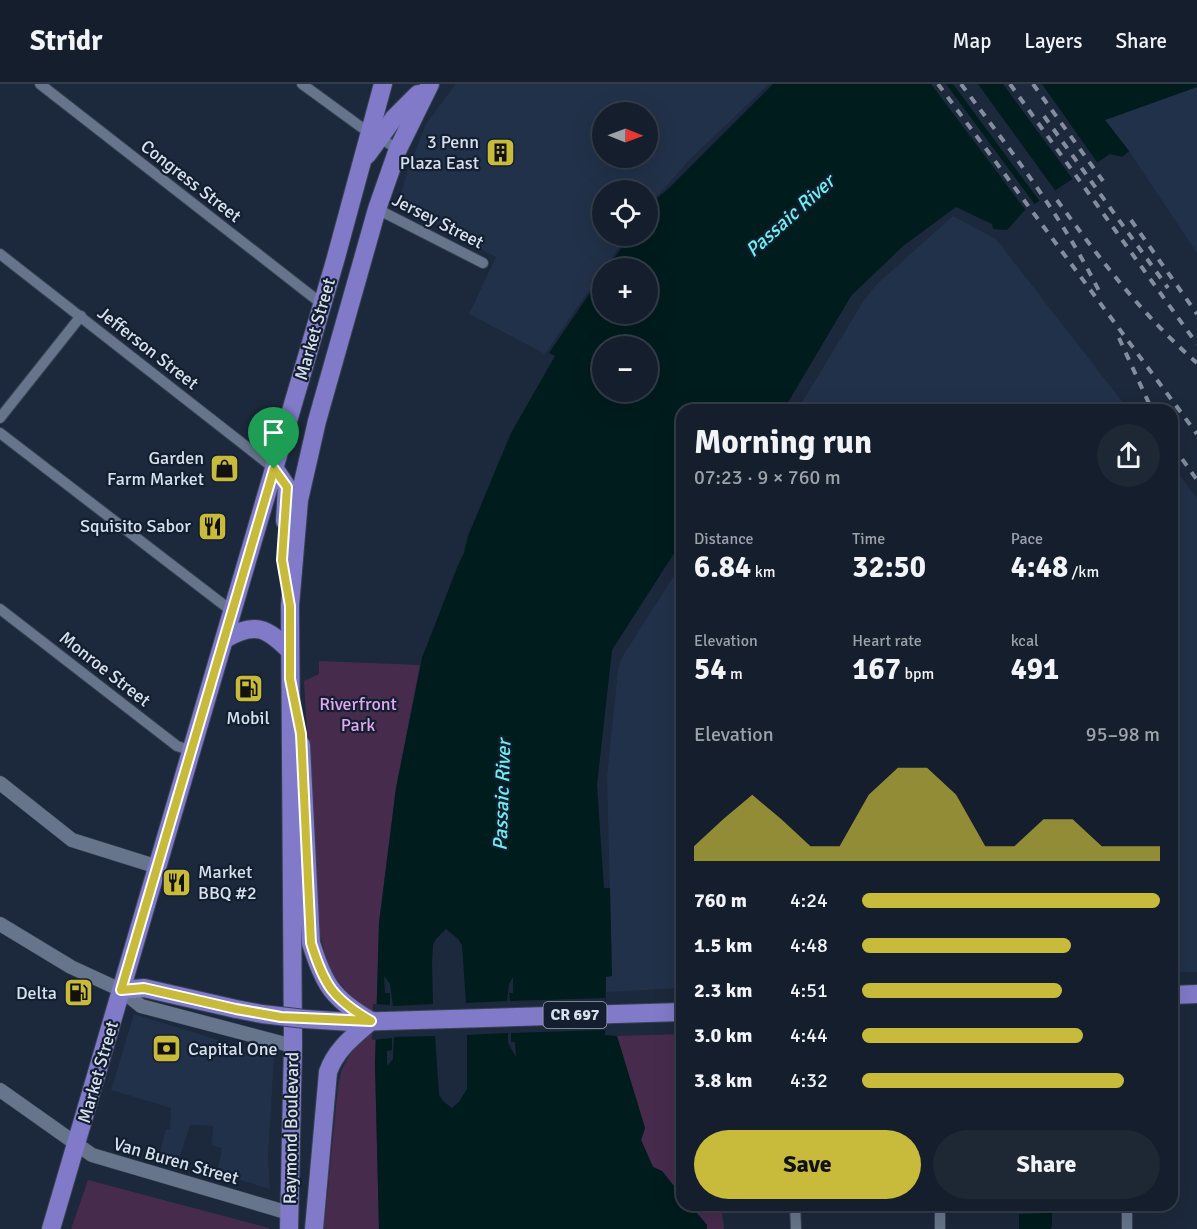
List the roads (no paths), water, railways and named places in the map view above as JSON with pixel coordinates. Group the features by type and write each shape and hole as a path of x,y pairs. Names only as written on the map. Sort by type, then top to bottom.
{"main road":[{"path":"374,135 383,84"},
{"path":"393,84 394,118 399,146"},
{"path":"374,135 429,84"},
{"path":"399,146 429,84"},
{"name":"Market Street","path":"51,1229 233,612 335,261 361,163 374,135"},
{"name":"Market Street","path":"357,279 377,209 399,146"},
{"name":"Raymond Boulevard","path":"289,1221 292,1046 290,606 302,484 317,421 357,279"},
{"path":"274,469 287,487 282,560 290,606"},
{"path":"225,639 252,628 263,630 274,635 290,651"},
{"path":"290,679 301,734 311,943 327,985 337,997 351,1023"},
{"path":"121,990 144,988 262,1014 351,1023"},
{"path":"1178,995 1197,994"},
{"name":"CR 697","path":"351,1023 676,1012"},
{"path":"314,1229 328,1072 351,1023"}],"street":[{"name":"Congress Street","path":"40,84 322,304"},
{"path":"302,84 374,135 399,146"},
{"name":"Jersey Street","path":"377,209 483,263"},
{"name":"Jefferson Street","path":"0,254 274,469"},
{"path":"0,418 81,316"},
{"path":"0,433 233,612"},
{"name":"Monroe Street","path":"0,609 177,746 192,751"},
{"path":"0,783 72,840 158,867"},
{"path":"0,924 55,958 121,990 141,1006 292,1046"},
{"name":"Van Buren Street","path":"0,1090 92,1155 289,1221"},
{"path":"795,1211 796,1229"},
{"path":"939,1211 940,1229"},
{"path":"1127,1211 1127,1229"}],"water":[{"name":"Passaic River","path":"773,84 1197,84 1197,87 1105,120 1129,151 1122,157 1110,154 1024,211 1007,230 993,229 992,224 956,207 903,246 851,296 787,404 676,404 676,550 612,650 597,785 604,888 610,888 612,976 606,977 605,1035 617,1036 645,1128 641,1140 653,1167 662,1171 676,1188 676,1211 695,1211 707,1225 707,1229 379,1229 375,1064 379,923 396,788 422,658 464,553 468,536 511,433 555,356 549,353 592,290 592,324 658,324 658,258 614,258 623,246 658,246 658,198"},
{"path":"1052,1213 1050,1229 1019,1229 1019,1214"}],"railway":[{"path":"938,84 1175,404"},
{"path":"961,84 1052,210 1099,291"},
{"path":"1010,84 1197,344"},
{"path":"1033,84 1103,181"},
{"path":"1044,116 1168,288"},
{"path":"1057,200 1140,306 1197,363"},
{"path":"1131,220 1197,314"},
{"path":"1119,338 1149,404"},
{"path":"1178,408 1197,434"},
{"path":"1178,453 1197,480"}],"place":[{"name":"3 Penn Plaza East","path":"500,152"},
{"name":"Garden Farm Market","path":"225,468"},
{"name":"Squisito Sabor","path":"212,526"},
{"name":"Mobil","path":"248,689"},
{"name":"Market BBQ #2","path":"177,882"},
{"name":"Delta","path":"78,993"},
{"name":"Capital One","path":"167,1049"}],"park label":[{"name":"Riverfront Park","path":"358,714"}]}
